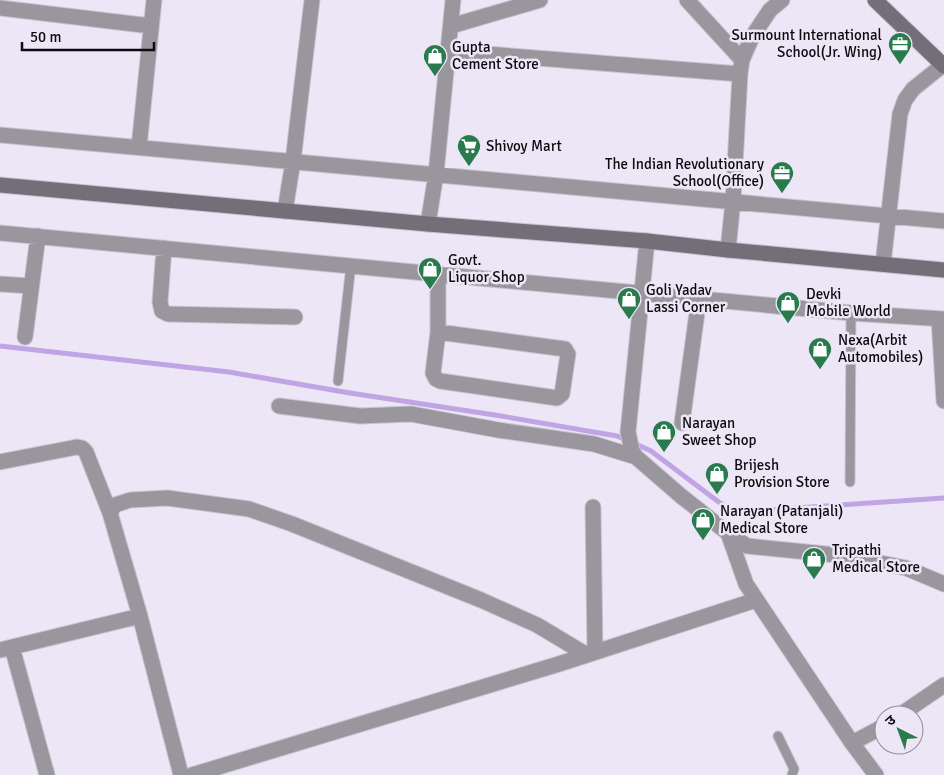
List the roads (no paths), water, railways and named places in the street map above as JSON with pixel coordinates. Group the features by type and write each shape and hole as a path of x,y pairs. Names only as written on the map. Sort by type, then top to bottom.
{"main road":[{"path":"876,0 944,65"},
{"path":"0,185 428,224 646,241 944,270"}],"street":[{"path":"139,147 154,0"},
{"path":"285,211 312,0"},
{"path":"428,224 436,174 453,0"},
{"path":"451,26 540,0"},
{"path":"687,0 741,67"},
{"path":"728,250 733,201 741,67 752,37 770,10 782,0"},
{"path":"0,8 151,26"},
{"path":"448,51 741,67"},
{"path":"883,264 900,114 905,100 913,89 944,65"},
{"path":"0,134 944,221"},
{"path":"0,233 851,313 942,319 944,401"},
{"path":"25,337 38,236"},
{"path":"634,454 628,432 646,241"},
{"path":"164,248 160,302 162,311 168,314 295,317"},
{"path":"438,273 438,332 433,373 436,379 557,398 562,394 568,354 565,349 438,332"},
{"path":"0,284 31,286"},
{"path":"682,423 699,298"},
{"path":"279,406 360,416 411,414 498,430 594,444 634,454 681,496 747,546 846,556 906,568 944,584"},
{"path":"0,462 77,447 82,448 86,452 110,513 140,616 181,775"},
{"path":"110,513 115,505 130,500 167,498 249,509 292,524 481,600 537,625 591,654"},
{"path":"591,654 594,507"},
{"path":"728,533 746,584 852,743 876,775"},
{"path":"199,774 591,654 756,600"},
{"path":"47,775 6,648 140,616"},
{"path":"915,705 944,685"},
{"path":"852,743 874,731"}],"lane":[{"path":"338,381 351,265"},
{"path":"850,482 851,313"},
{"path":"778,736 794,769 792,775"}],"waterway":[{"path":"0,346 229,372 495,415 617,436 626,440"},
{"path":"634,443 651,451 720,503 735,512 944,498"}],"place":[{"name":"Surmount International School(Jr. Wing)","path":"900,65"},
{"name":"Gupta Cement Store","path":"435,77"},
{"name":"Shivoy Mart","path":"469,167"},
{"name":"The Indian Revolutionary School(Office)","path":"782,194"},
{"name":"Govt. Liquor Shop","path":"430,290"},
{"name":"Goli Yadav Lassi Corner","path":"629,320"},
{"name":"Devki Mobile World","path":"788,324"},
{"name":"Nexa(Arbit Automobiles)","path":"820,370"},
{"name":"Narayan Sweet Shop","path":"664,453"},
{"name":"Brijesh Provision Store","path":"717,495"},
{"name":"Narayan (Patanjali) Medical Store","path":"703,541"},
{"name":"Tripathi Medical Store","path":"814,580"}]}
